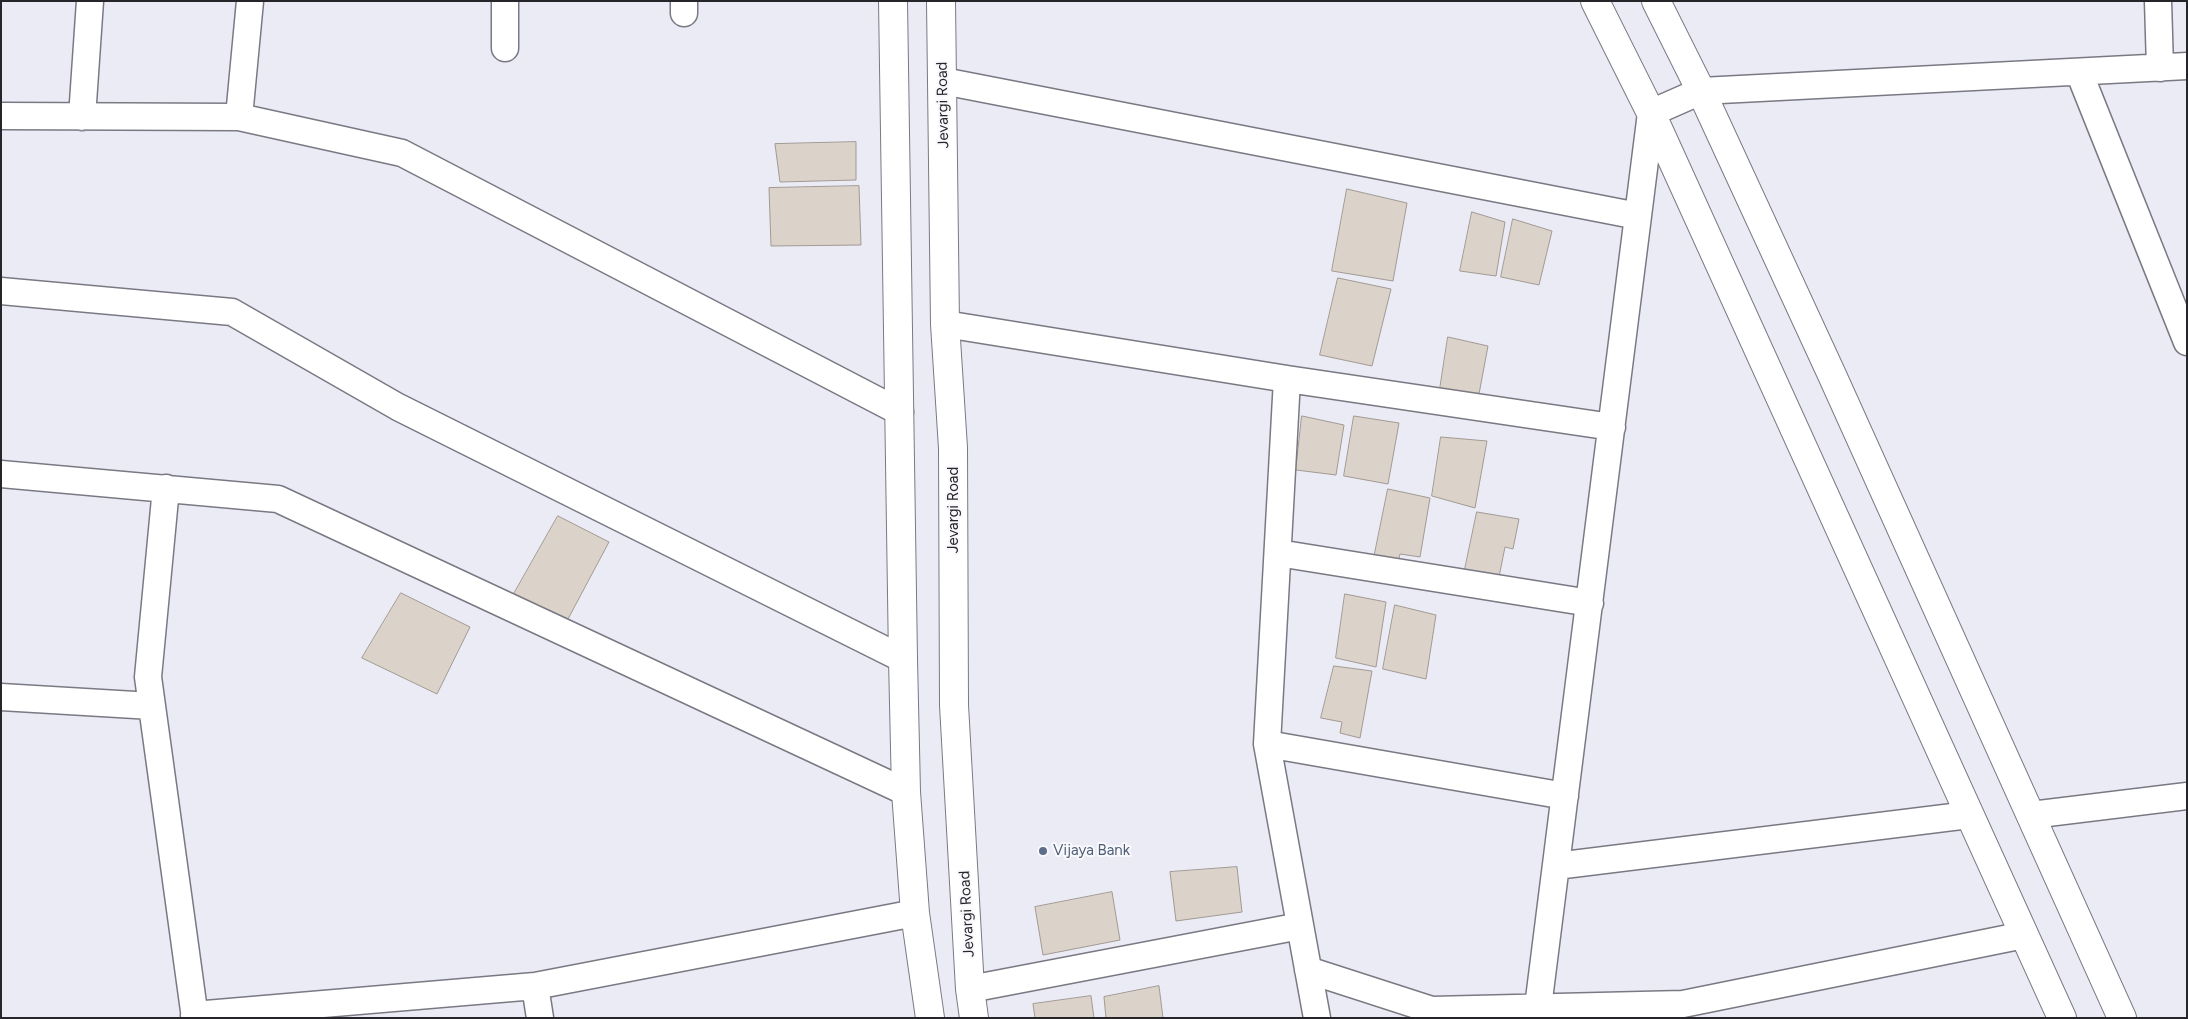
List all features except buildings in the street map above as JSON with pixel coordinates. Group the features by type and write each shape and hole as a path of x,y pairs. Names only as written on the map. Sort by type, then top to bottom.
{"main road":[{"path":"893,1 906,792 915,913 930,1018"},
{"name":"Jevargi Road","path":"941,1 945,324 953,448 954,704 970,989 974,1018"},
{"path":"1594,1 1651,113 2062,1018"},
{"path":"1656,1 1701,91 1832,375 2122,1018"}],"street":[{"path":"82,117 90,1"},
{"path":"239,117 250,1"},
{"path":"505,1 505,48"},
{"path":"2158,1 2160,68"},
{"path":"1538,1007 1651,113 1701,91 2187,66"},
{"path":"2079,72 2184,326"},
{"path":"943,81 1638,216"},
{"path":"1,116 239,117 402,153 900,412"},
{"path":"1,291 232,312 398,407 903,659"},
{"path":"945,324 1287,380 1612,426"},
{"path":"1287,380 1267,744 1317,1018"},
{"path":"1,474 278,499 906,792"},
{"path":"166,488 148,677 195,1016 535,986 915,913"},
{"path":"1278,553 1590,603"},
{"path":"1,697 152,706"},
{"path":"1267,744 1565,796"},
{"path":"2031,815 2187,796"},
{"path":"1556,866 1969,815"},
{"path":"970,989 1300,926"},
{"path":"1308,970 1432,1010 1538,1007 1686,1011 2024,935"},
{"path":"535,986 540,1018"}],"place":[{"name":"Vijaya Bank","path":"1043,851"}]}
